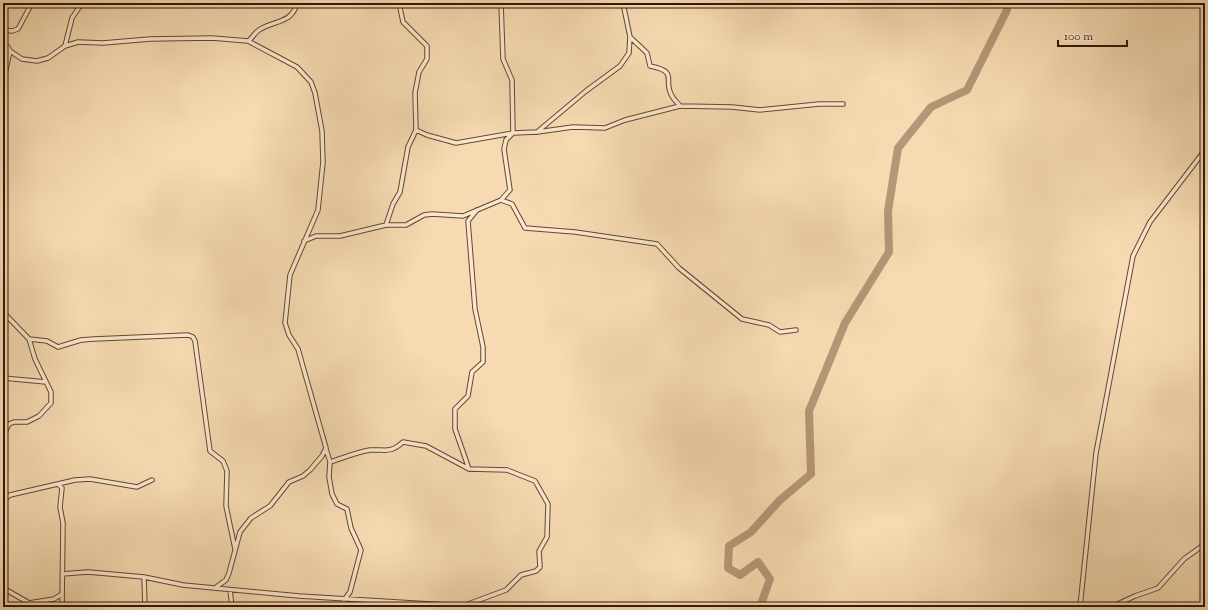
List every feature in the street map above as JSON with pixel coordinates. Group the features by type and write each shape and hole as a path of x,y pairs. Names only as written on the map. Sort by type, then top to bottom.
{"street":[{"path":"3,30 12,31 18,29 32,3"},
{"path":"65,46 72,18 82,3"},
{"path":"248,41 258,30 287,19 296,9 297,3"},
{"path":"386,225 392,204 400,192 408,147 416,130 415,93 419,72 428,59 427,46 403,22 399,3"},
{"path":"304,241 316,236 340,236 386,225 406,225 424,215 432,214 463,216 501,200 510,190 504,149 506,140 513,132 512,80 503,59 501,3"},
{"path":"537,132 586,91 620,66 629,53 630,37 623,3"},
{"path":"630,37 648,53 650,66 663,69 668,74 671,95 680,106"},
{"path":"3,44 8,46 10,51 22,59 37,61 48,58 65,46 78,42 103,43 150,39 212,38 248,41 297,67 311,82 315,93 322,131 323,162 318,210 290,275 286,323 289,335 298,349 313,410 330,462 329,477 332,494 337,504 347,510 351,528 360,550 350,592 344,600"},
{"path":"3,83 10,51"},
{"path":"416,130 427,135 456,143 513,132 537,132 573,127 605,128 625,120 680,106 732,107 760,110 820,104 843,104"},
{"path":"1080,607 1096,453 1133,256 1139,241 1154,216 1205,150"},
{"path":"501,200 512,204 526,228 575,232 657,244 679,268 742,319 769,325 780,332 796,330"},
{"path":"469,469 455,429 454,409 468,396 472,372 483,362 483,347 475,309 468,221 477,210"},
{"path":"3,312 29,339 35,359 51,392 52,404 39,416 27,422 14,422 9,424 3,436"},
{"path":"29,339 47,341 58,347 81,340 94,339 188,335 193,337 195,340 210,451 223,461 227,471 226,506 235,550"},
{"path":"3,378 46,382"},
{"path":"62,574 88,572 144,577 183,585 230,590 344,600 463,606 506,590 521,575 536,571 540,567 539,551 547,537 548,504 535,481 508,470 469,469 426,446 403,442 396,448 383,451 371,450 330,462"},
{"path":"214,588 220,586 226,580 240,532 251,518 270,506 289,482 302,476 310,470 322,456 326,448"},
{"path":"3,503 10,495 75,480 90,479 137,486 152,480"},
{"path":"58,484 62,488 60,507 63,523 62,607"},
{"path":"1111,607 1135,596 1158,588 1184,559 1205,544"},
{"path":"144,577 145,607"},
{"path":"3,588 29,603 54,599 62,594"},
{"path":"230,590 232,607"},
{"path":"382,602 383,607"}],"waterway":[{"path":"760,607 770,579 758,562 740,575 728,568 729,546 751,532 780,500 811,474 809,411 845,323 889,252 888,211 898,148 931,107 967,90 1007,10 1007,3"}]}
